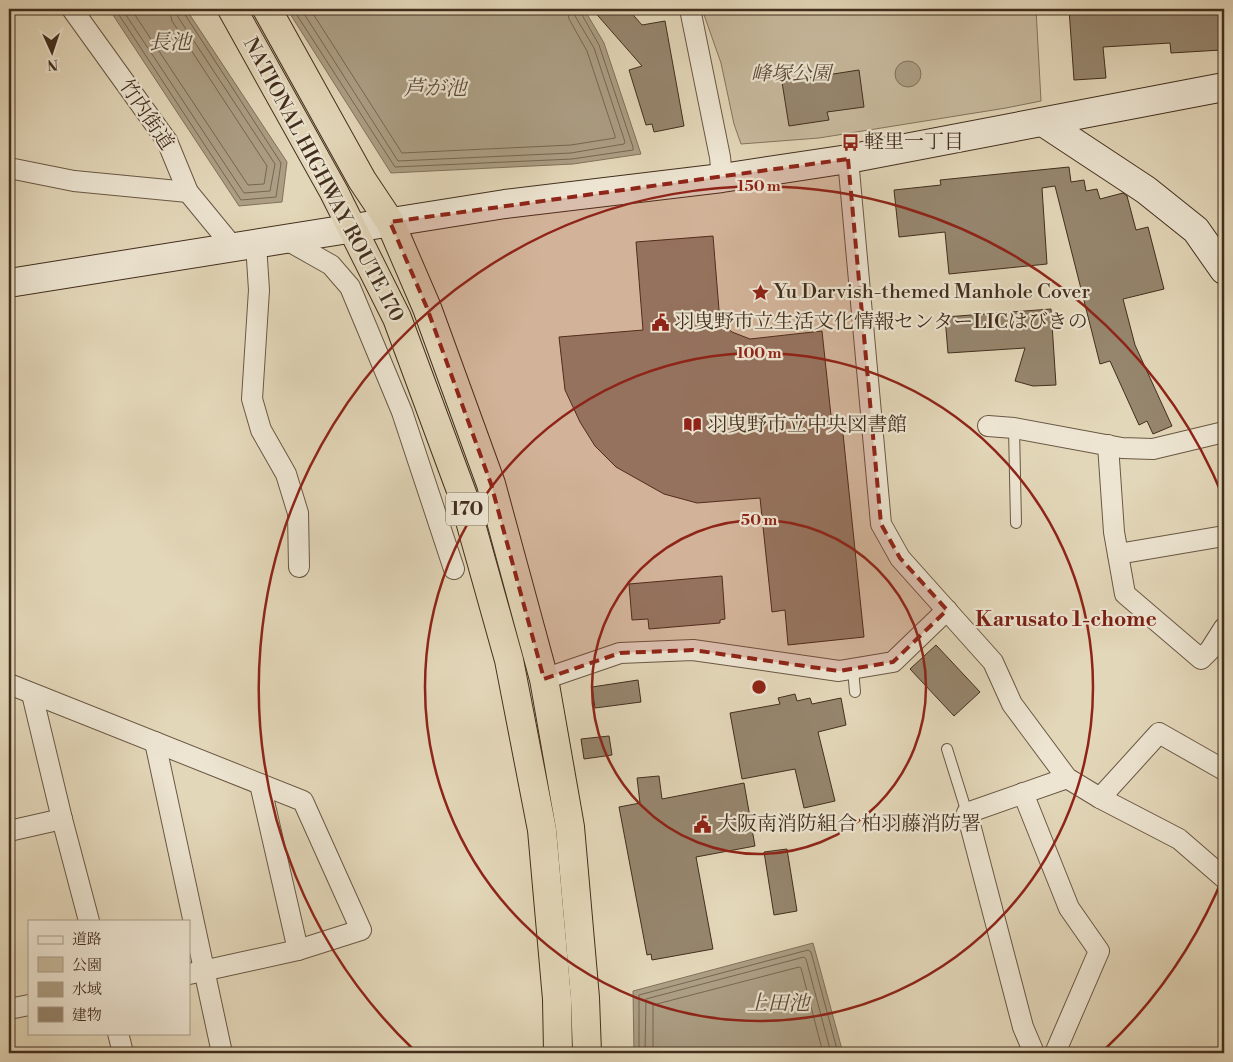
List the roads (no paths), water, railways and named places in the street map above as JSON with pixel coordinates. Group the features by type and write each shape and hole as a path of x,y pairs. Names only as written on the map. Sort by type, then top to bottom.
{"highway":[{"name":"NATIONAL HIGHWAY ROUTE 170","path":"232,9 334,192 397,318 463,496 509,660 542,830 558,999 558,1053"},
{"name":"NATIONAL HIGHWAY ROUTE 170","path":"268,9 362,180 390,222 427,308 491,484 544,679 570,827 585,998 587,1053"}],"street":[{"name":"竹内街道","path":"72,9 167,141 188,192 245,246"},
{"path":"690,9 720,157 722,178"},
{"path":"9,283 505,204 722,178 848,159 1224,87"},
{"path":"1043,122 1146,190 1196,230 1224,270"},
{"path":"848,159 881,524 900,558 993,662 1012,704 1067,778 1100,798 1179,838 1224,878"},
{"path":"9,168 74,181 188,192"},
{"path":"285,239 331,265 350,287 402,412 454,570"},
{"path":"245,246 258,290 252,399 261,430 286,474 298,513 299,567"},
{"path":"988,426 1014,428 1122,448 1153,449 1224,432"},
{"path":"1108,445 1114,532 1125,594 1202,659 1217,655 1224,628"},
{"path":"1118,554 1224,536"},
{"path":"544,679 620,653 693,650 839,671 853,669 893,662 947,610"},
{"path":"9,684 303,801 361,930 298,950 196,972"},
{"path":"32,694 89,920"},
{"path":"1100,798 1159,734 1224,770"},
{"path":"155,742 187,920"},
{"path":"1034,1053 1023,1027 967,813 1067,778"},
{"path":"260,784 298,950"},
{"path":"1023,793 1068,908 1099,951 1056,1053"},
{"path":"9,831 62,819"},
{"path":"190,938 196,972 222,1053"},
{"path":"9,1009 28,1005"},
{"path":"118,1034 122,1053"}],"lane":[{"path":"1014,428 1016,523"},
{"path":"853,669 855,692"},
{"path":"947,749 967,813"}],"water":[{"name":"長池","path":"109,9 186,9 287,162 282,202 239,206"},
{"name":"芦が池","path":"287,9 584,9 604,43 641,154 573,164 391,173"},
{"path":"908,61 917,65 921,74 917,83 908,87 899,83 895,74 899,65"},
{"name":"上田池","path":"813,943 843,1053 634,1053 633,991"}],"place":[{"name":"軽里一丁目","path":"850,142"},
{"name":"Yu Darvish-themed Manhole Cover","path":"760,292"},
{"name":"羽曳野市立生活文化情報センターLICはびきの","path":"660,322"},
{"name":"羽曳野市立中央図書館","path":"693,425"},
{"name":"大阪南消防組合 柏羽藤消防署","path":"703,824"}],"district":[{"name":"Karusato 1-chome","path":"1066,620"}],"park label":[{"name":"峰塚公園","path":"791,74"}]}
